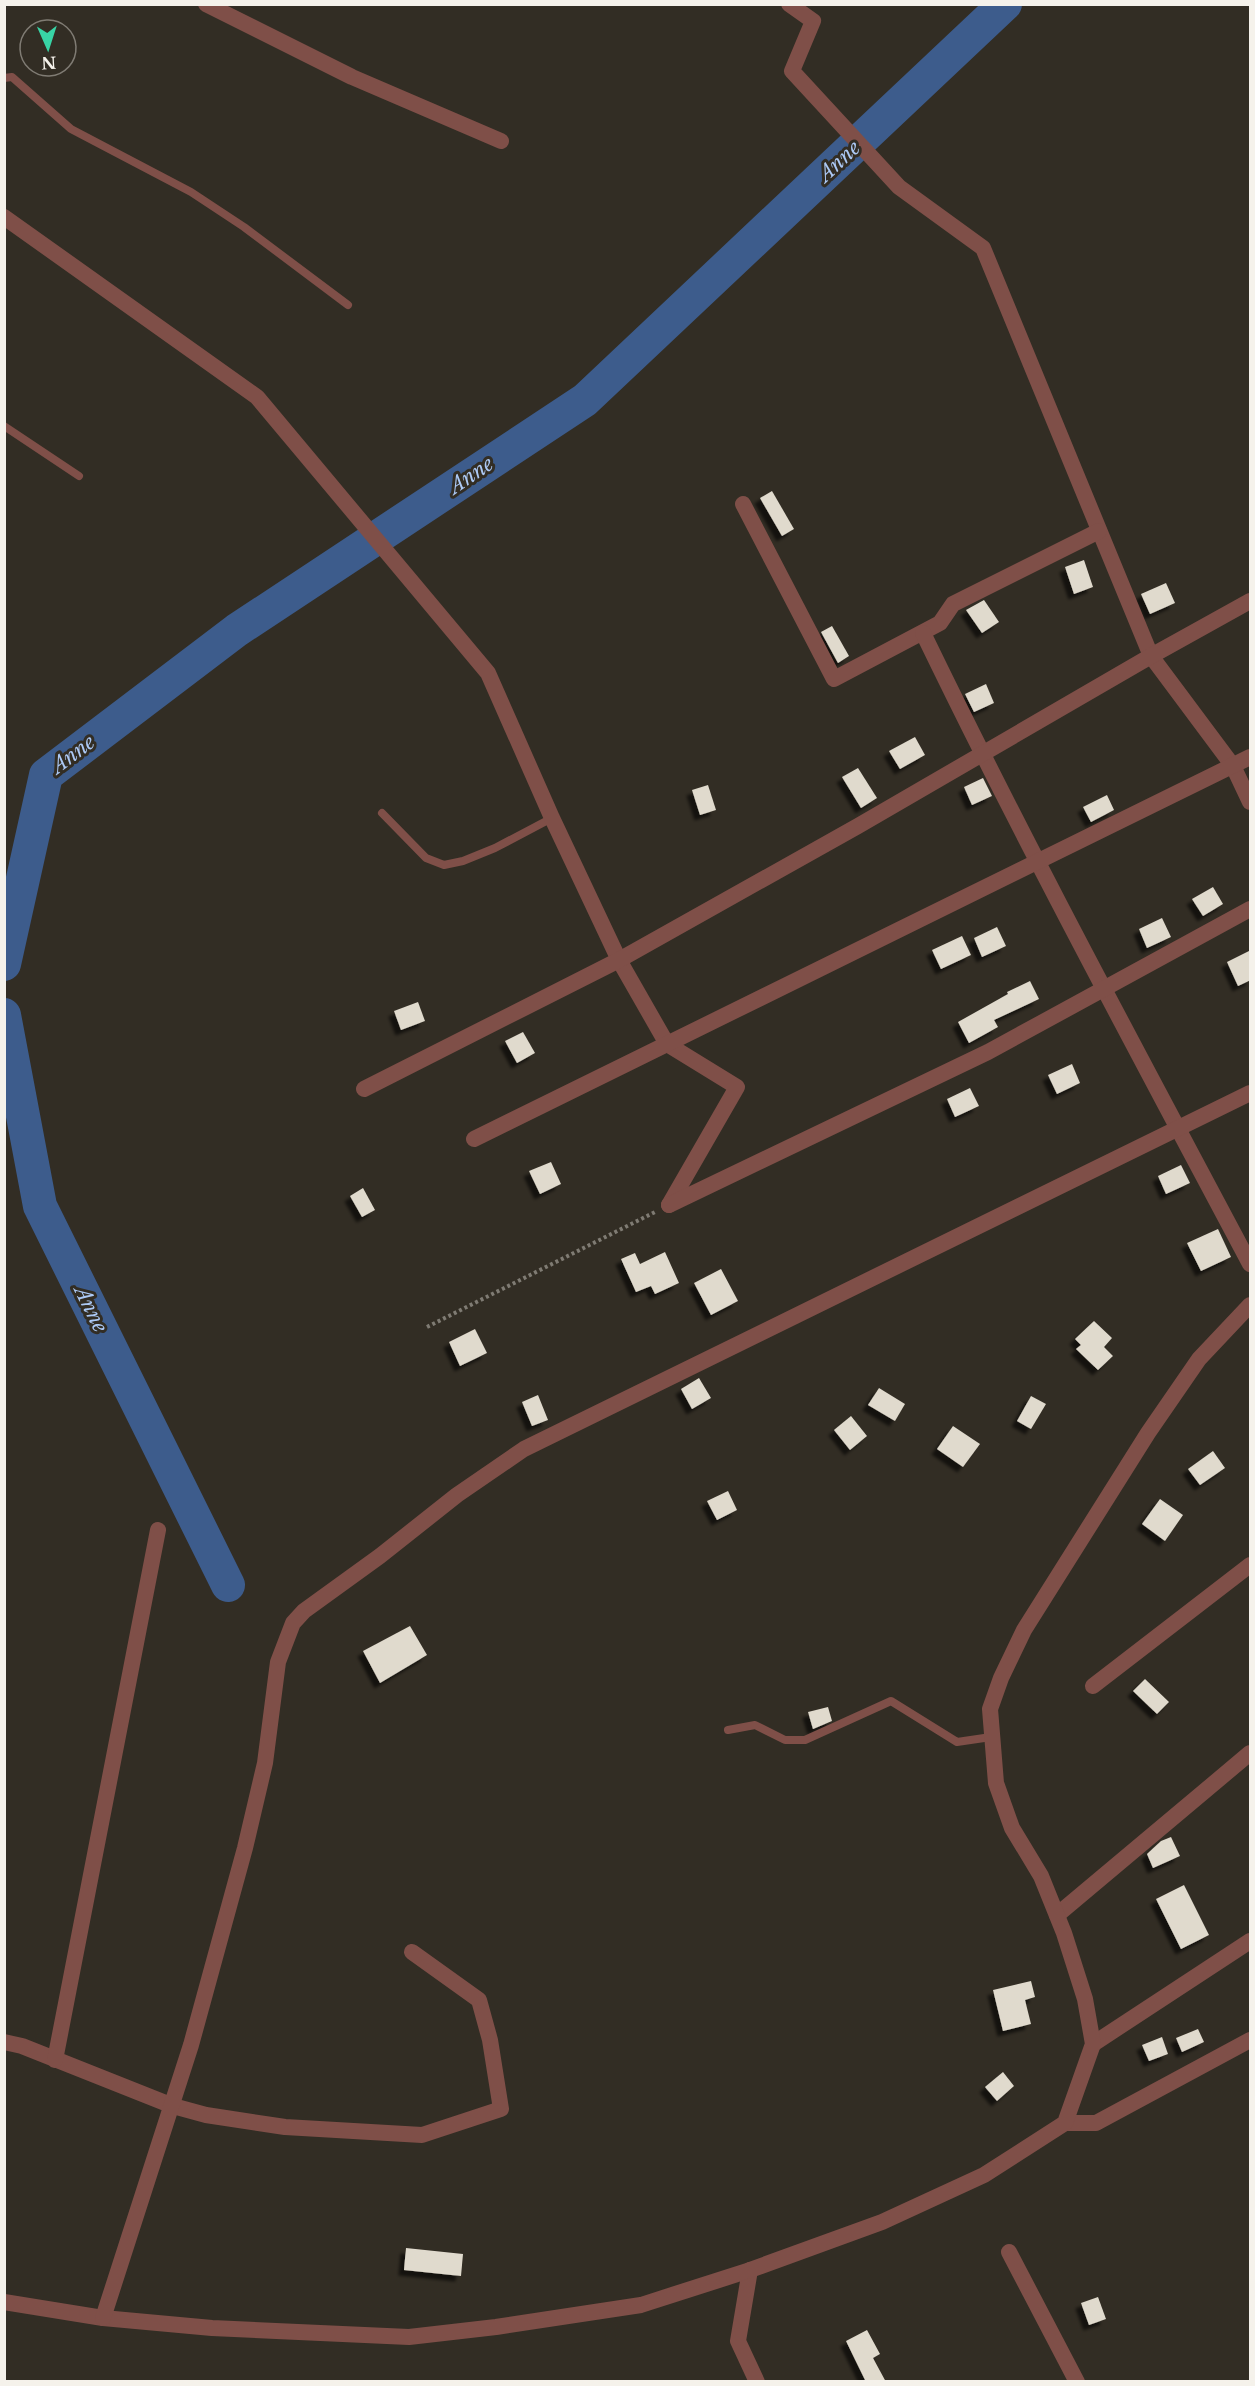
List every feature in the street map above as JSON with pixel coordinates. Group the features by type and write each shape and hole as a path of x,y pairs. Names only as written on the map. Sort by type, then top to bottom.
{"street":[{"path":"206,4 352,77 501,141"},
{"path":"789,4 813,21 792,71 899,187 983,248 1151,656 1233,766 1251,802"},
{"path":"4,217 257,397 488,673 552,818 620,960 668,1044 737,1087 669,1205"},
{"path":"743,504 834,679 940,623 953,604 1099,531"},
{"path":"364,1089 620,960 1251,601"},
{"path":"923,633 1037,862 1251,1264"},
{"path":"474,1139 1251,757"},
{"path":"669,1205 988,1053 1251,909"},
{"path":"103,2318 172,2106 250,1827 265,1763 278,1662 293,1623 304,1611 380,1556 457,1495 524,1449 1251,1093"},
{"path":"1065,2124 1093,2044 1085,1999 1057,1915 1041,1876 1012,1828 996,1783 990,1709 1001,1678 1024,1630 1148,1433 1199,1359 1251,1305"},
{"path":"55,2060 158,1530"},
{"path":"1093,1686 1251,1565"},
{"path":"1057,1915 1251,1753"},
{"path":"1093,2044 1251,1941"},
{"path":"4,2042 22,2046 172,2106 206,2115 285,2127 422,2135 501,2109 490,2040 479,2000 412,1952"},
{"path":"4,2302 103,2318 212,2328 409,2337 496,2327 641,2305 750,2270 882,2222 984,2175 1065,2124 1096,2123 1251,2040"},
{"path":"1009,2252 1077,2382"},
{"path":"750,2270 738,2341 757,2382"}],"lane":[{"path":"4,78 12,78 70,129 191,192 235,221 348,305"},
{"path":"4,426 79,476"},
{"path":"382,813 426,858 444,865 463,861 495,848 552,818"},
{"path":"728,1730 755,1725 785,1740 805,1740 891,1701 957,1742 991,1737"}],"path":[{"path":"427,1327 669,1205"}],"building":[{"path":"772,491 794,529 782,536 760,498"},
{"path":"1084,560 1093,587 1074,594 1065,567"},
{"path":"1166,583 1175,603 1150,614 1141,594"},
{"path":"984,600 999,622 982,633 966,610"},
{"path":"832,626 849,656 838,663 821,632"},
{"path":"986,684 994,703 974,712 965,694"},
{"path":"915,737 925,755 900,769 889,751"},
{"path":"858,768 877,798 861,808 842,777"},
{"path":"983,778 992,796 972,805 964,787"},
{"path":"708,785 716,810 700,815 692,790"},
{"path":"1107,795 1114,810 1091,822 1083,807"},
{"path":"1213,887 1223,904 1203,916 1192,899"},
{"path":"1162,918 1171,937 1147,948 1139,929"},
{"path":"997,927 1006,946 982,957 974,938"},
{"path":"962,936 971,955 941,969 932,950"},
{"path":"1251,950 1251,980 1238,986 1227,962"},
{"path":"1030,981 1039,999 994,1020 998,1027 969,1043 958,1022 1008,994 1007,992"},
{"path":"418,1002 425,1021 401,1030 394,1011"},
{"path":"523,1032 535,1053 517,1063 505,1041"},
{"path":"1072,1064 1080,1083 1057,1094 1048,1075"},
{"path":"970,1088 979,1106 955,1117 947,1099"},
{"path":"551,1162 561,1184 540,1194 529,1171"},
{"path":"1181,1165 1190,1183 1166,1194 1158,1176"},
{"path":"363,1188 375,1210 362,1217 350,1196"},
{"path":"1218,1229 1231,1257 1201,1271 1187,1243"},
{"path":"665,1252 679,1283 655,1294 651,1286 636,1292 621,1259 635,1253 640,1264"},
{"path":"721,1269 738,1301 711,1315 694,1283"},
{"path":"1094,1321 1112,1338 1104,1347 1113,1356 1098,1370 1076,1349 1081,1345 1075,1339"},
{"path":"475,1329 487,1353 460,1366 449,1342"},
{"path":"699,1378 711,1398 692,1409 681,1389"},
{"path":"879,1388 905,1404 895,1421 868,1405"},
{"path":"538,1395 548,1420 532,1426 522,1402"},
{"path":"1031,1396 1046,1404 1031,1429 1017,1421"},
{"path":"851,1416 867,1436 850,1450 834,1430"},
{"path":"953,1426 980,1444 963,1467 937,1449"},
{"path":"1213,1451 1225,1468 1200,1485 1188,1469"},
{"path":"728,1491 737,1510 717,1520 707,1501"},
{"path":"1160,1499 1183,1515 1165,1541 1142,1524"},
{"path":"410,1626 427,1655 380,1683 363,1651"},
{"path":"1145,1679 1169,1702 1157,1714 1133,1691"},
{"path":"828,1707 832,1721 813,1729 808,1712"},
{"path":"1171,1837 1180,1856 1153,1868 1147,1854 1161,1841"},
{"path":"1184,1885 1209,1935 1181,1949 1156,1899"},
{"path":"1031,1981 1035,1997 1025,2000 1031,2024 1003,2031 993,1990"},
{"path":"1198,2029 1204,2042 1182,2052 1176,2038"},
{"path":"1162,2037 1168,2054 1149,2061 1142,2045"},
{"path":"1003,2072 1014,2086 997,2101 985,2087"},
{"path":"406,2248 463,2254 461,2276 404,2270"},
{"path":"1098,2297 1106,2319 1089,2325 1081,2303"},
{"path":"867,2330 880,2354 873,2358 886,2382 866,2382 846,2341"}],"waterway":[{"name":"Anne","path":"4,964 46,775 237,630 585,400 1005,4"},
{"name":"Anne","path":"4,1015 40,1206 228,1585"}]}
